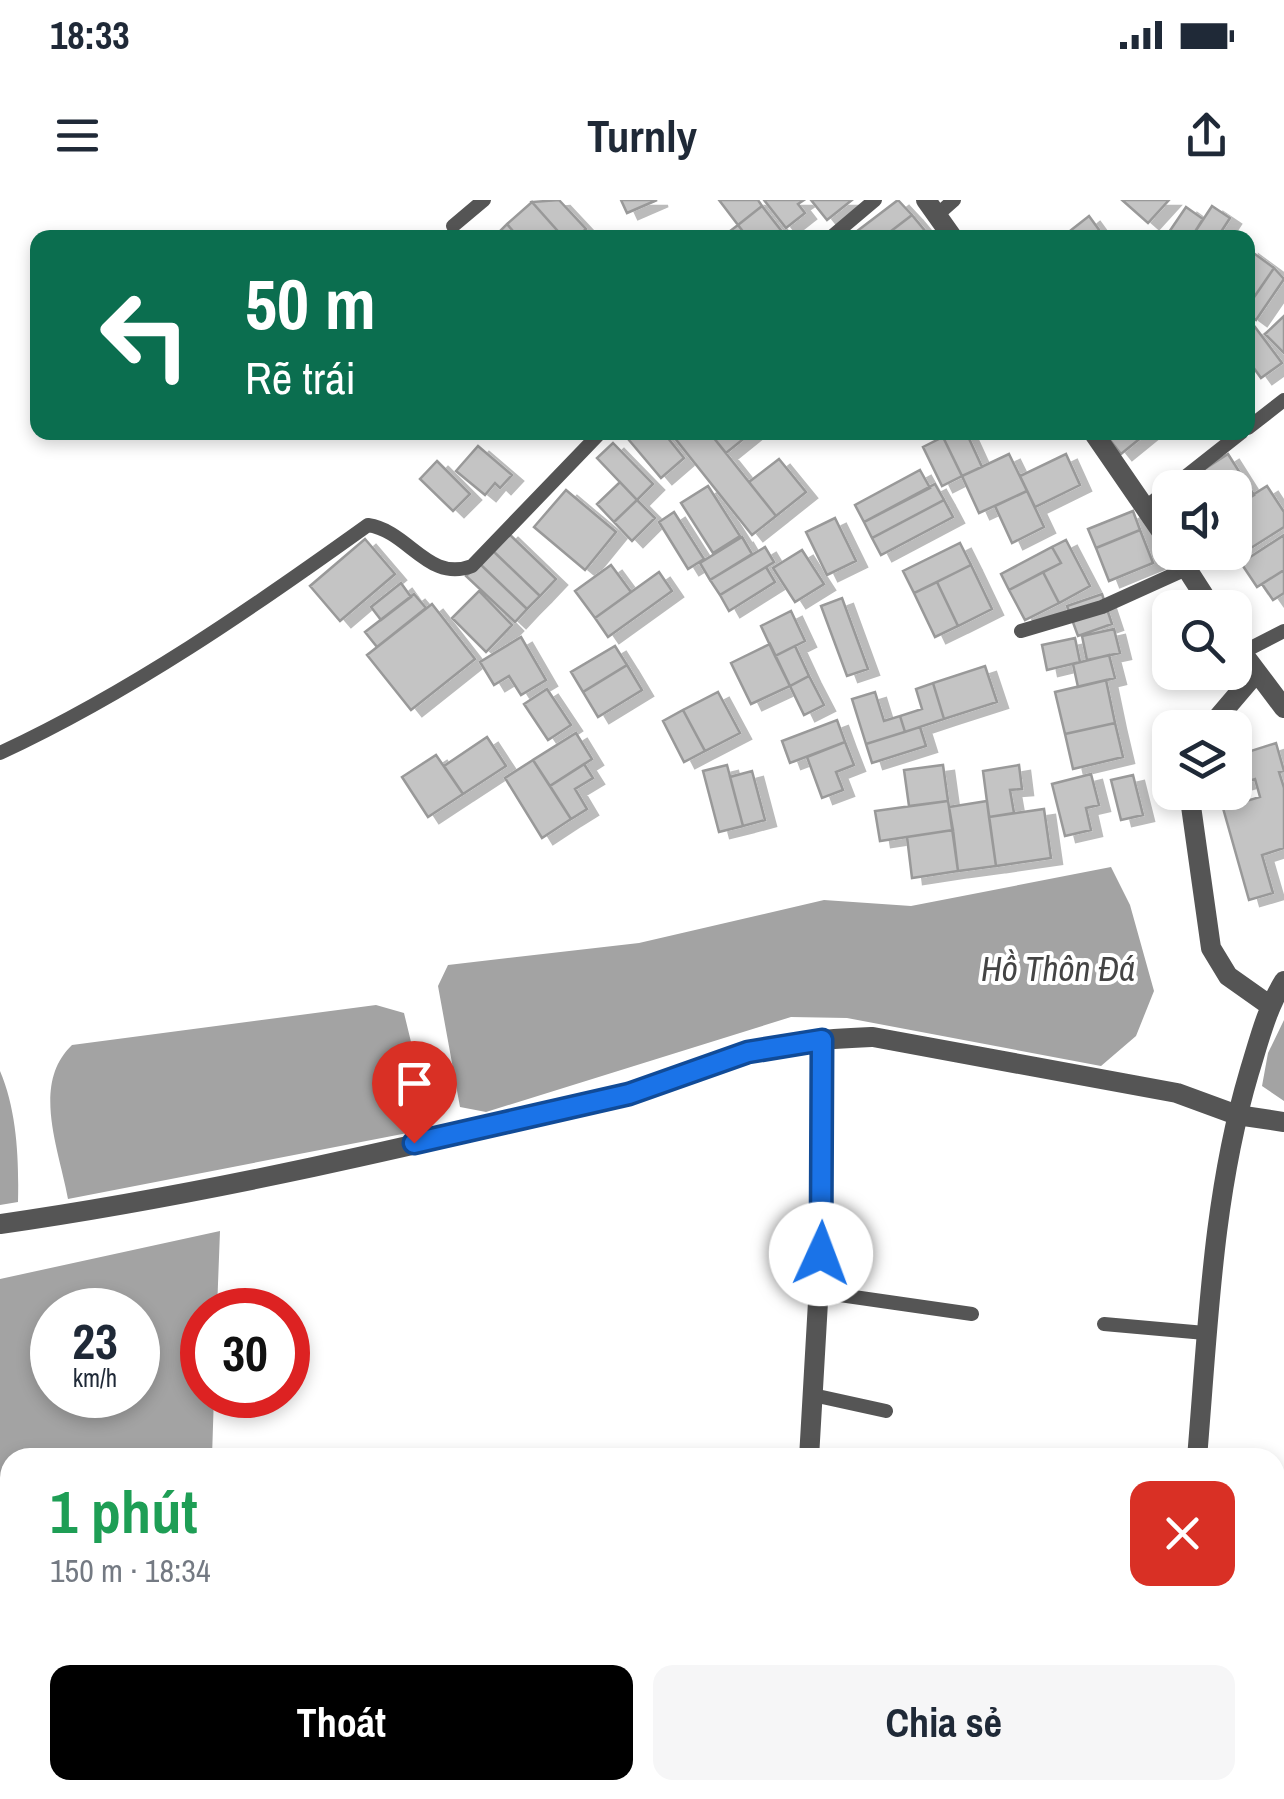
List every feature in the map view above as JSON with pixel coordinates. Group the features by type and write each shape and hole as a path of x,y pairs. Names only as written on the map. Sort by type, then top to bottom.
{"street":[{"path":"931,208 946,230"},
{"path":"1098,440 1152,516"},
{"path":"1252,669 1284,708"},
{"path":"1224,710 1255,674"},
{"path":"1191,810 1210,948 1228,976 1269,1005"},
{"path":"1197,1448 1208,1288 1237,1115 1269,1005 1284,981"},
{"path":"0,1224 80,1213 414,1143 629,1094 748,1052 822,1040 873,1037 1177,1092 1237,1115 1284,1122"},
{"path":"810,1448 819,1292 822,1040"}],"lane":[{"path":"453,226 484,200"},
{"path":"839,230 875,200"},
{"path":"931,208 954,200"},
{"path":"1255,422 1284,400"},
{"path":"0,753 66,722 182,653 368,525 391,532 418,556 445,570 456,572 472,566 593,440"},
{"path":"1193,470 1232,440"},
{"path":"1146,507 1152,502"},
{"path":"1021,631 1102,606 1164,570"},
{"path":"1252,643 1284,631"},
{"path":"819,1292 972,1314"},
{"path":"1104,1324 1205,1334"},
{"path":"813,1395 886,1412"}],"water":[{"name":"Hồ Thôn Đá","path":"1111,867 1130,905 1154,991 1136,1036 1101,1066 847,1018 791,1017 486,1112 460,1107 438,986 448,965 639,943 824,900 911,906"},
{"path":"376,1005 404,1013 420,1079 423,1130 68,1199 54,1139 50,1098 60,1061 72,1045"},
{"path":"1284,1020 1284,1101 1262,1086 1268,1053"},
{"path":"0,1071 13,1119 18,1202 0,1205"},
{"path":"220,1231 218,1288 180,1288 180,1418 213,1418 212,1448 0,1448 0,1279"}],"building":[{"path":"559,200 586,229 557,230 532,202"},
{"path":"621,200 657,200 627,213"},
{"path":"719,200 758,200 762,206 738,225"},
{"path":"764,200 804,200 798,204 805,213 786,228"},
{"path":"811,200 852,200 827,220"},
{"path":"898,200 912,215 892,230 859,230"},
{"path":"1122,200 1169,200 1148,223"},
{"path":"532,202 557,230 512,230 507,224"},
{"path":"762,206 781,230 742,230 738,225"},
{"path":"1212,206 1230,218 1222,230 1196,230"},
{"path":"1186,207 1203,219 1196,230 1170,230"},
{"path":"912,215 924,230 892,230"},
{"path":"1089,216 1099,230 1071,230"},
{"path":"1255,254 1274,268 1255,296"},
{"path":"1274,268 1284,279 1256,320 1255,296"},
{"path":"1284,316 1284,353 1265,334"},
{"path":"1255,327 1282,363 1261,378 1255,370"},
{"path":"629,440 669,440 684,458 661,478"},
{"path":"676,440 715,440 776,516 752,535"},
{"path":"715,440 742,440 726,453"},
{"path":"944,440 970,440 982,467 962,476"},
{"path":"944,440 962,476 942,486 923,447"},
{"path":"1110,440 1138,440 1121,454"},
{"path":"613,443 653,484 637,500 597,458"},
{"path":"478,446 512,475 500,488 495,483 485,495 456,471"},
{"path":"1009,454 1027,491 979,513 962,476"},
{"path":"1066,454 1080,485 1035,507 1020,476"},
{"path":"1228,454 1238,470 1203,470"},
{"path":"779,459 806,492 776,516 749,482"},
{"path":"437,461 470,494 453,511 420,479"},
{"path":"920,470 930,488 864,522 855,505"},
{"path":"620,482 637,500 614,522 597,504"},
{"path":"935,484 944,500 872,538 864,522"},
{"path":"708,486 740,536 713,553 681,503"},
{"path":"1267,486 1284,512 1284,527 1252,547 1252,495"},
{"path":"566,490 616,532 585,570 534,527"},
{"path":"1027,491 1044,527 1012,543 995,506"},
{"path":"637,500 655,518 632,541 614,522"},
{"path":"944,500 953,517 881,555 872,538"},
{"path":"1133,511 1140,530 1096,548 1088,529"},
{"path":"674,512 704,559 688,569 659,522"},
{"path":"835,518 856,561 827,575 806,532"},
{"path":"1140,530 1152,563 1109,581 1096,548"},
{"path":"507,532 556,579 540,596 491,549"},
{"path":"1284,535 1284,570 1257,587 1246,570 1252,570 1252,556"},
{"path":"742,537 752,554 710,580 700,563"},
{"path":"365,539 395,574 340,621 310,586"},
{"path":"1066,540 1090,586 1059,603 1043,572 1061,563 1052,547"},
{"path":"960,543 971,565 914,593 903,571"},
{"path":"765,547 774,562 720,595 710,580"},
{"path":"1052,547 1061,563 1009,590 1001,574"},
{"path":"491,549 540,596 527,609 479,563"},
{"path":"802,550 824,584 795,602 773,568"},
{"path":"479,563 527,609 515,622 466,576"},
{"path":"611,565 631,592 595,618 575,591"},
{"path":"971,565 992,609 958,626 937,582"},
{"path":"766,567 775,582 729,611 720,595"},
{"path":"1284,570 1284,593 1273,600 1262,584"},
{"path":"659,572 672,591 608,637 595,618"},
{"path":"1043,572 1059,603 1025,620 1009,590"},
{"path":"937,582 958,626 935,637 914,593"},
{"path":"401,583 411,597 381,620 371,607"},
{"path":"479,591 512,625 486,652 452,618"},
{"path":"414,594 426,608 377,647 365,632"},
{"path":"1102,594 1112,624 1078,636 1067,606"},
{"path":"842,598 868,669 847,676 821,606"},
{"path":"432,604 475,659 411,710 367,655"},
{"path":"791,611 805,641 775,656 761,626"},
{"path":"1114,629 1120,653 1087,660 1082,636"},
{"path":"521,637 546,680 521,695 509,676 494,685 480,662"},
{"path":"1075,638 1080,662 1047,670 1042,645"},
{"path":"770,644 790,686 751,704 731,663"},
{"path":"615,646 627,665 583,692 571,672"},
{"path":"795,646 809,676 790,686 775,656"},
{"path":"1109,655 1115,678 1078,687 1073,664"},
{"path":"627,665 642,690 598,717 583,692"},
{"path":"985,666 997,702 944,719 933,683"},
{"path":"809,676 824,705 804,715 790,686"},
{"path":"1106,680 1115,723 1065,734 1055,692"},
{"path":"933,683 944,719 905,732 900,716 922,709 916,689"},
{"path":"547,689 571,725 548,740 524,704"},
{"path":"718,692 740,733 705,751 683,710"},
{"path":"875,692 884,721 900,716 905,732 866,744 852,699"},
{"path":"683,710 705,751 684,762 663,721"},
{"path":"837,720 845,742 790,763 782,741"},
{"path":"1115,723 1123,757 1073,769 1065,734"},
{"path":"920,727 926,746 872,763 866,744"},
{"path":"576,733 592,759 550,786 533,760"},
{"path":"487,737 506,766 463,794 444,766"},
{"path":"845,742 854,765 836,772 843,790 822,798 807,757"},
{"path":"1276,743 1284,771 1279,772 1284,788 1284,848 1262,855 1273,893 1249,900 1224,810 1252,810 1252,799 1260,797 1255,779 1252,780 1252,751"},
{"path":"436,755 463,794 428,817 402,777"},
{"path":"533,760 571,819 542,838 505,778"},
{"path":"584,764 593,778 575,789 587,809 571,819 550,786"},
{"path":"727,765 743,826 719,832 703,771"},
{"path":"943,765 948,801 909,806 904,770"},
{"path":"1019,765 1022,789 1010,790 1014,813 989,817 983,771"},
{"path":"752,771 765,820 743,826 730,777"},
{"path":"1091,774 1099,805 1086,808 1091,830 1065,836 1052,784"},
{"path":"1133,775 1143,815 1121,820 1111,780"},
{"path":"948,801 953,830 880,841 875,811"},
{"path":"987,801 996,866 958,871 949,807"},
{"path":"1044,809 1051,858 996,866 989,817"},
{"path":"953,830 958,871 912,878 907,837"}],"route":[{"path":"414,1143 629,1094 748,1052 822,1040 821,1254"}]}
